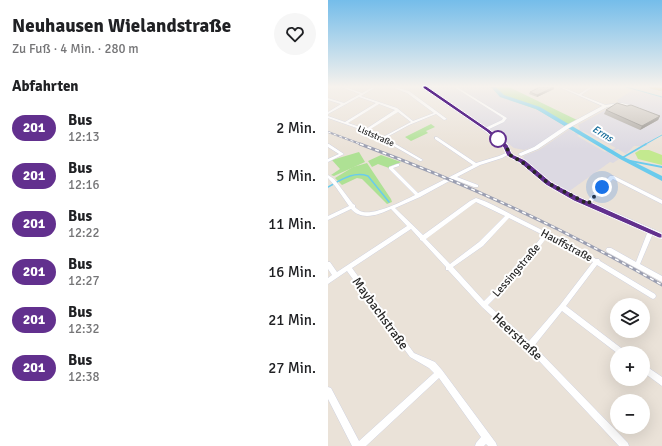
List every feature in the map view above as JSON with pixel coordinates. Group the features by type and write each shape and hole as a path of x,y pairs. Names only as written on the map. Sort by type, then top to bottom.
{"street":[{"path":"328,114 338,108"},
{"path":"345,123 369,108"},
{"path":"393,108 398,110 413,122"},
{"path":"429,108 445,119"},
{"path":"455,108 486,129 522,162 548,183 588,204 662,236"},
{"path":"486,129 503,121 505,118 489,108"},
{"path":"328,176 336,183 359,213 365,215 392,208 476,165 500,157 530,151 567,127 603,108"},
{"path":"635,108 642,110"},
{"path":"366,130 398,110"},
{"path":"383,138 413,122 436,113"},
{"name":"Liststraße","path":"328,117 366,130 421,160"},
{"path":"436,138 476,165"},
{"path":"328,145 342,154 328,160"},
{"path":"398,165 390,168 418,196"},
{"path":"453,177 476,186"},
{"path":"588,204 612,177 662,202"},
{"name":"Hauffstraße","path":"422,239 476,200 547,234 597,261 653,296"},
{"path":"328,218 353,206"},
{"name":"Heerstraße","path":"392,208 411,226 448,268 484,305 529,346 625,446"},
{"path":"448,268 481,244 509,216"},
{"path":"328,281 411,226"},
{"path":"637,265 651,231"},
{"name":"Lessingstraße","path":"484,305 521,268 547,234"},
{"path":"609,250 662,279"},
{"path":"529,346 562,307 597,261"},
{"path":"328,264 336,276"},
{"name":"Maybachstraße","path":"348,268 412,355 432,365 493,446"},
{"path":"562,307 614,346"},
{"path":"360,446 439,373"},
{"path":"650,373 662,382"},
{"path":"328,391 357,446"},
{"path":"479,446 486,437"}],"shaded area":[{"path":"460,108 532,108 565,126 536,146 524,150 514,148"},
{"path":"610,108 662,108 662,133 646,146 634,146 626,154 618,149 609,153 619,159 613,163 610,162 568,192 539,173 523,159 524,156 539,150 570,129 574,133 580,129 578,125","holes":["583,131 616,148 605,152 577,136"]}],"green space":[{"path":"532,108 552,108 577,120 565,126"},
{"path":"431,124 435,127 426,131 428,133 411,141 405,137"},
{"path":"640,150 649,150 662,155 662,165 638,159 635,153"},
{"path":"359,152 365,162 334,176 331,175 340,169 332,160"},
{"path":"381,155 401,162 389,168 378,164 372,167 368,161"},
{"path":"367,163 392,202 387,204 362,179 357,178 342,185 335,178 353,167"}],"building":[{"path":"609,108 638,108 660,116 642,126 606,110"}],"waterway":[{"name":"Erms","path":"537,108 622,158 662,179"},
{"path":"644,145 662,135"},
{"path":"622,158 646,144"},
{"path":"626,160 662,167"},
{"path":"328,187 352,175 368,176 389,202"}],"railway":[{"path":"328,132 363,145"},
{"path":"360,144 438,175 514,208 589,245 662,285"}],"bus line":[{"name":"201","path":"455,108 488,131 506,146 512,157 522,162 548,183 567,195 662,236"}],"route":[{"path":"498,139 506,146 512,157 522,162 548,183 567,195 588,204 602,187"}]}
